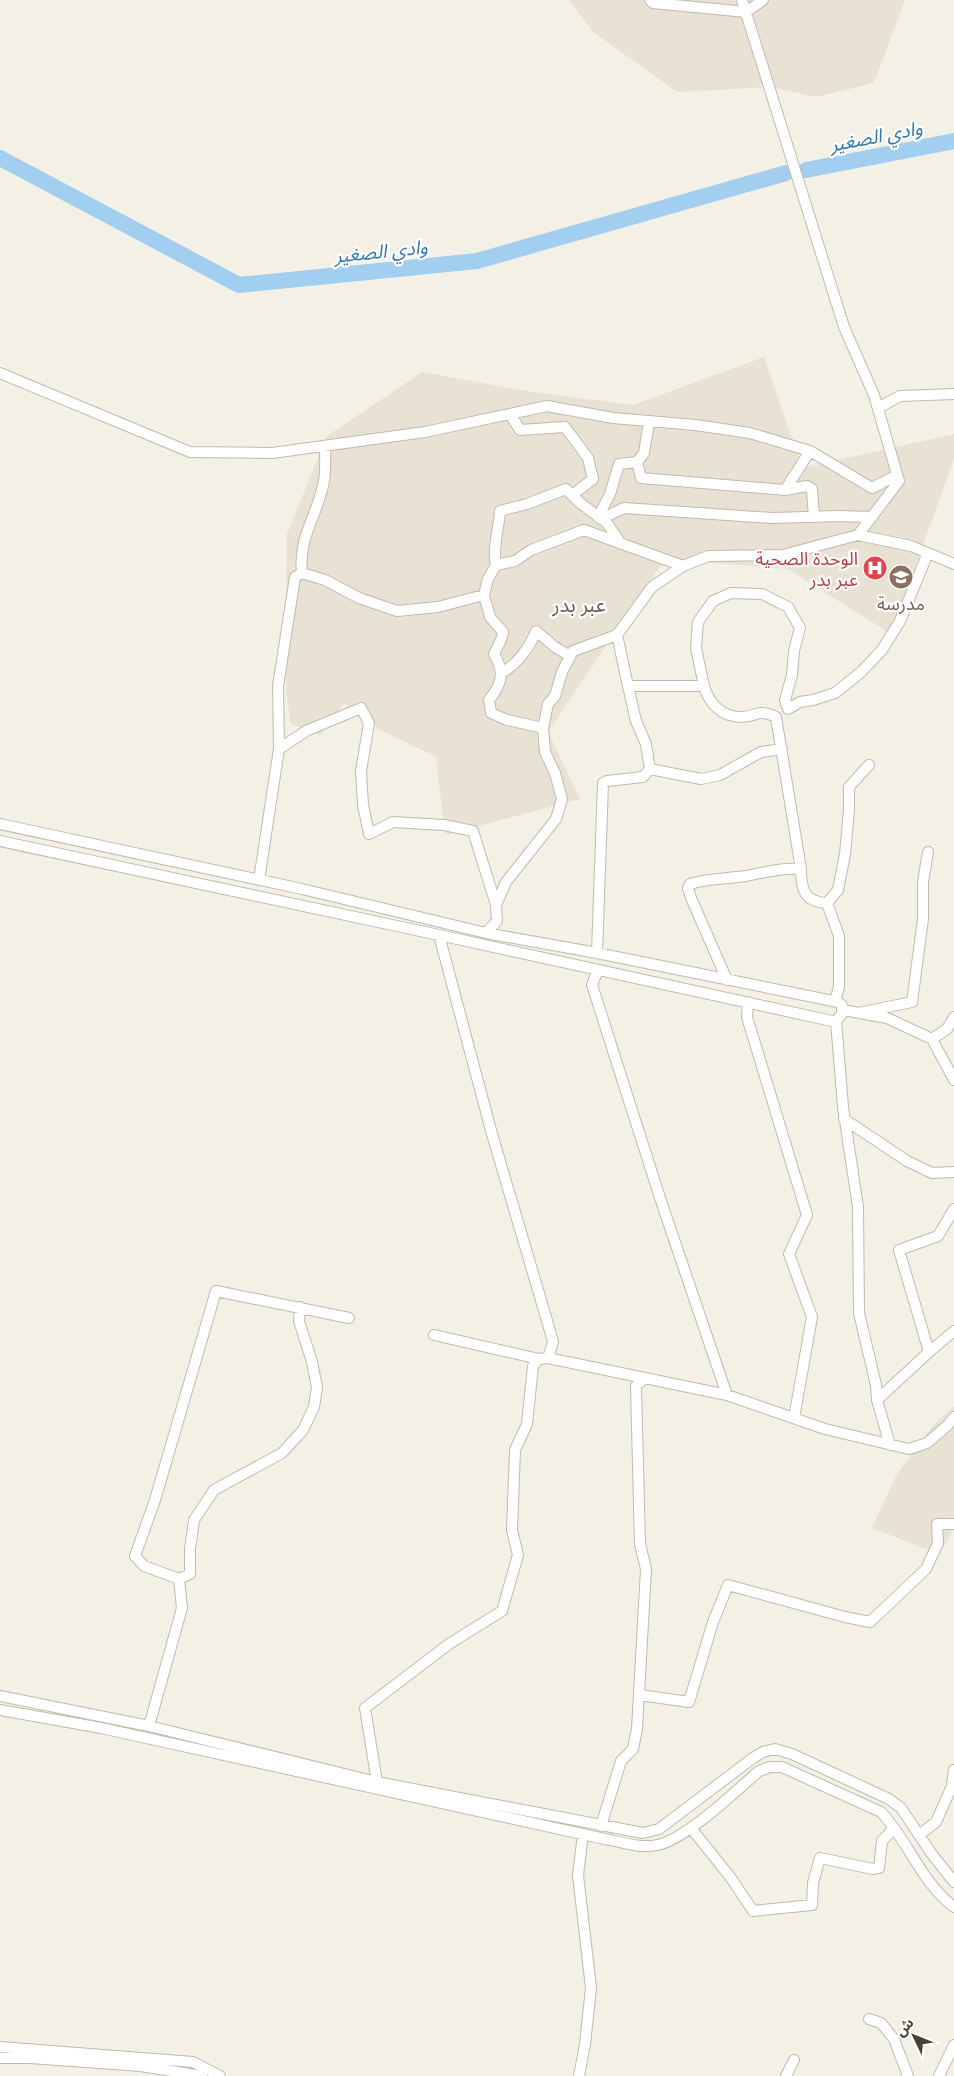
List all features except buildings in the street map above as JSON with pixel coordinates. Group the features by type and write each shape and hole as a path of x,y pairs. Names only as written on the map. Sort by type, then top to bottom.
{"street":[{"path":"650,0 653,3 746,12 763,0"},
{"path":"742,0 844,326 878,408 899,480 858,535"},
{"path":"0,373 190,452 272,453 425,432 547,406 613,418 723,428 750,433 810,451 872,488 897,475"},
{"path":"878,408 900,396 954,394"},
{"path":"510,414 520,430 565,427 588,458 593,479 572,494"},
{"path":"600,518 619,464 637,462 644,453 649,422"},
{"path":"302,573 300,557 307,528 314,514 324,480 325,446"},
{"path":"785,490 810,451"},
{"path":"637,462 641,478 785,490 808,486 812,489 814,516"},
{"path":"543,728 506,720 491,713 489,700 497,689 502,673 494,654 503,632 490,617 484,595 488,579 496,565 493,555 499,531 500,511 537,501 566,489 607,523 619,541"},
{"path":"600,518 624,508 773,518 814,516 872,517"},
{"path":"496,565 515,562 531,550 584,530 619,541 684,566"},
{"path":"496,905 506,882 556,819 562,799 555,773 545,752 543,728 548,704 554,696 562,672 573,651 617,635 652,588 684,566 708,556 783,555 858,535 911,546 954,564"},
{"path":"827,903 816,902 808,897 801,884 801,869 776,717 764,712 741,717 724,714 708,700 696,648 698,622 713,602 731,593 762,594 788,607 800,628 794,651 792,675 785,700 788,709 800,702 835,693 861,672 882,650 900,621 928,553"},
{"path":"259,880 279,749 278,686 295,577 302,573 324,580 359,598 397,612 438,606 484,595"},
{"path":"502,673 512,668 536,631 554,647 570,656"},
{"path":"617,635 636,721 646,744 650,769"},
{"path":"628,686 704,686"},
{"path":"279,749 306,731 361,708 369,722 361,771 363,805 369,834 393,822 444,825 473,831 496,905 497,921 486,933"},
{"path":"650,769 701,779 720,775 761,752 782,749"},
{"path":"827,903 838,890 845,854 849,788 869,765"},
{"path":"597,953 603,783 606,781 643,777 650,769"},
{"path":"0,824 259,880 486,933 597,953 835,1002 842,1005 843,1010 840,1018 836,1021"},
{"path":"0,842 836,1021"},
{"path":"859,1013 912,1002 923,919 923,882 928,852"},
{"path":"727,980 691,898 688,888 690,884 703,880 744,876 782,868 801,869"},
{"path":"827,903 839,936 839,987 835,1002"},
{"path":"377,1782 365,1708 449,1644 502,1611 518,1555 512,1530 515,1450 527,1424 533,1366 544,1358 553,1342 492,1134 439,935"},
{"path":"598,970 592,986 726,1395"},
{"path":"748,1002 747,1017 807,1215 789,1254 812,1317 794,1418"},
{"path":"843,1010 887,1018 932,1039 954,1080"},
{"path":"932,1039 947,1029 954,1017"},
{"path":"836,1021 844,1119 858,1207 859,1313 890,1445"},
{"path":"844,1119 907,1161 932,1173 954,1172"},
{"path":"929,1352 899,1250 938,1236 954,1209"},
{"path":"300,1307 299,1321 312,1362 317,1387 314,1407 303,1430 282,1453 214,1490 194,1520 190,1549 190,1574 179,1579 144,1566 135,1556 155,1500 216,1291 269,1303 300,1307 350,1318"},
{"path":"878,1400 954,1331"},
{"path":"434,1335 726,1395 825,1429 909,1450 927,1443 948,1425 954,1417"},
{"path":"601,1826 621,1761 633,1749 640,1695 646,1569 640,1544 636,1386 644,1379"},
{"path":"640,1695 690,1702 713,1622 728,1585 870,1622 926,1569 938,1543 937,1524 954,1524"},
{"path":"149,1726 182,1608 179,1579"},
{"path":"0,1696 149,1726 377,1782 643,1833 659,1830 753,1758 763,1752 775,1749 792,1754 888,1799 901,1808 954,1882"},
{"path":"0,1710 101,1728 643,1846 656,1846 671,1842 691,1828 759,1771 770,1766 782,1767 881,1812 894,1828 932,1887 954,1907"},
{"path":"919,1835 936,1822 952,1786 954,1770"},
{"path":"691,1828 731,1878 753,1911 812,1905 813,1882 820,1858 872,1869 879,1868 882,1841 894,1828"},
{"path":"579,2076 592,1988 578,1875 583,1834"},
{"path":"869,2019 881,2023 894,2039 908,2076"},
{"path":"939,2076 954,2045"},
{"path":"0,2047 194,2062 220,2076"},
{"path":"0,2058 30,2058 141,2066 202,2076"},
{"path":"786,2076 794,2060"}],"shaded area":[{"path":"569,0 905,0 874,83 816,97 770,87 677,92 593,32"},
{"path":"764,357 802,468 954,434 954,459 891,634 788,569 665,559 548,732 580,799 445,835 436,757 381,730 344,703 320,735 291,724 286,692 287,534 327,436 422,372 527,391 633,405"},
{"path":"954,1407 954,1529 939,1554 872,1528 897,1474 935,1423"}],"waterway":[{"name":"وادي الصغير","path":"806,170 954,141"},
{"name":"وادي الصغير","path":"0,158 239,285 477,261 786,173"}],"place":[{"name":"الوحدة الصحية عبر بدر","path":"875,568"},
{"name":"مدرسة","path":"901,577"}],"district":[{"name":"عبر بدر","path":"579,605"}]}
